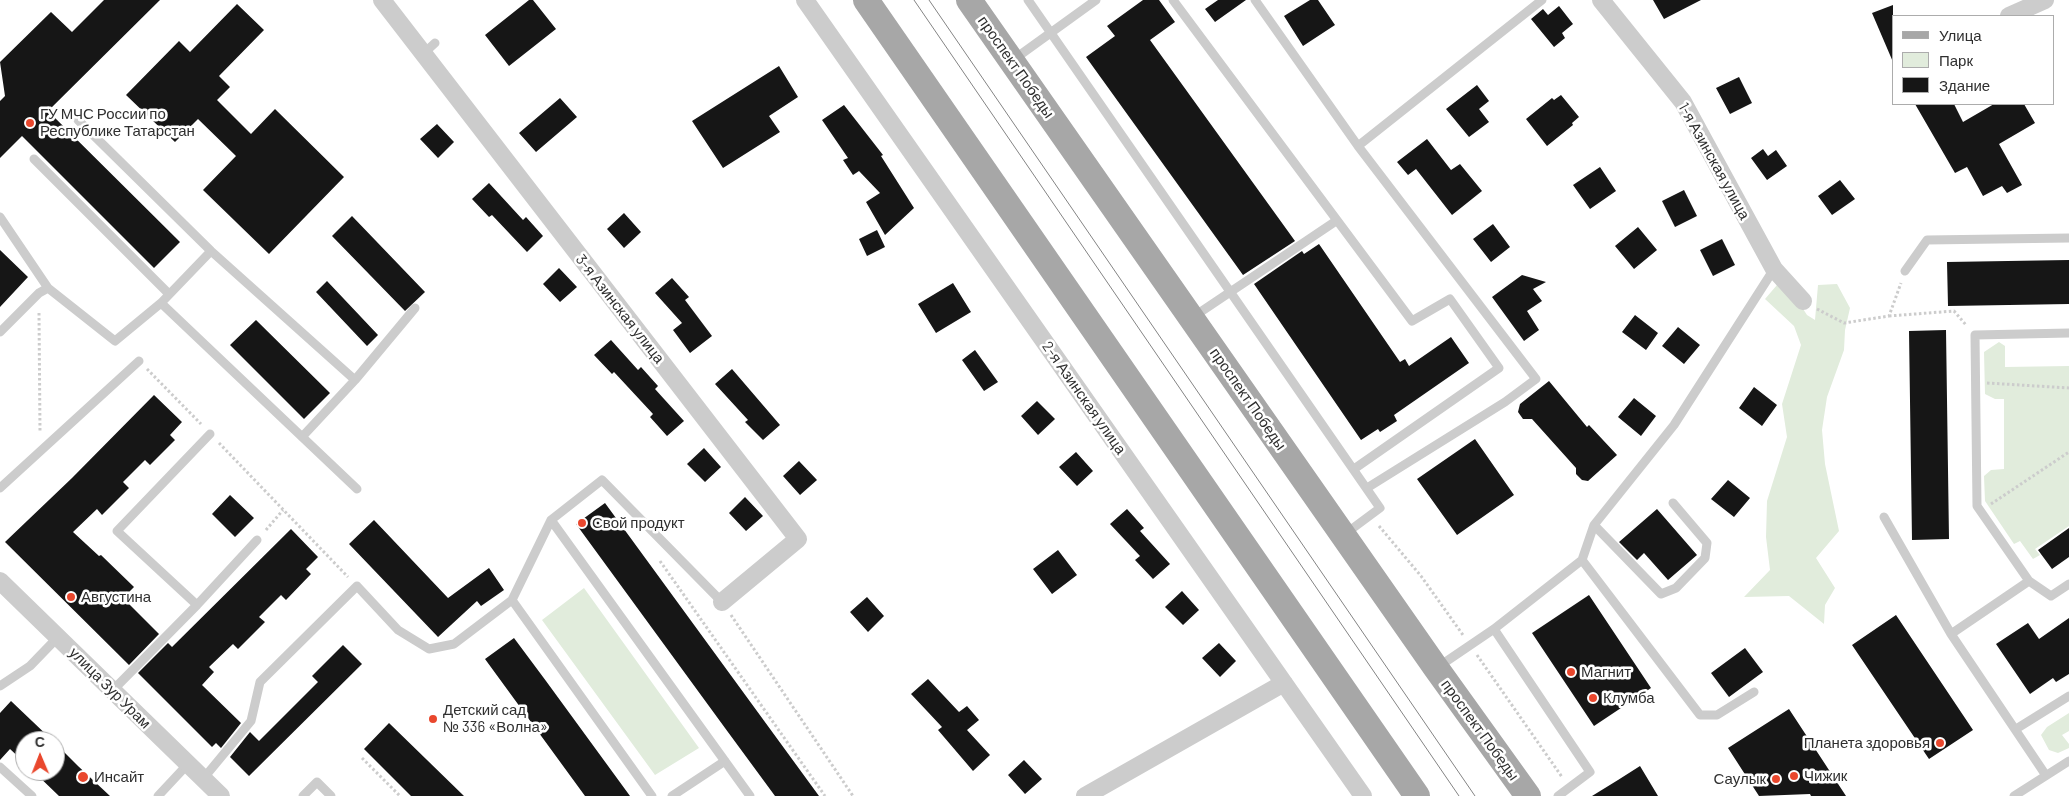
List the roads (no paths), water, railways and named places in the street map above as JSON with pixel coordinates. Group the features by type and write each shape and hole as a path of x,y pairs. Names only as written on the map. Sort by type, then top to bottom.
{"main road":[{"path":"866,0 1417,796"},
{"name":"проспект Победы","path":"969,0 1436,668 1528,796"}],"street":[{"name":"3-я Азинская улица","path":"382,0 429,49 798,540 722,602"},
{"name":"2-я Азинская улица","path":"805,0 1363,796"},
{"name":"1-я Азинская улица","path":"1601,0 1683,102 1774,269 1803,301"},
{"path":"2011,15 2045,0"},
{"name":"улица Зур Урам","path":"0,581 220,796"},
{"path":"1085,796 1284,683"}],"lane":[{"path":"1028,0 1380,508 1344,535"},
{"path":"1012,60 1096,0"},
{"path":"1173,0 1412,321 1450,299 1499,368 1354,469"},
{"path":"1255,0 1358,146 1536,379 1505,402 1367,488"},
{"path":"1358,146 1542,0"},
{"path":"78,120 211,251 355,380"},
{"path":"34,159 170,294"},
{"path":"0,217 48,288 115,341 161,303 211,251"},
{"path":"1191,318 1336,221"},
{"path":"1906,271 1927,240 2069,238"},
{"path":"1436,668 1494,629 1582,560 1594,525 1674,425 1774,269"},
{"path":"0,332 39,293 48,288"},
{"path":"161,303 357,489"},
{"path":"302,437 355,380 415,308"},
{"path":"2069,332 1975,335 1977,506 2029,581 2051,596 2069,584"},
{"path":"0,488 139,361"},
{"path":"197,605 117,531 210,434"},
{"path":"203,780 251,721 260,682 357,586 398,630 429,649 454,644 512,600 551,520 602,480 722,602"},
{"path":"1594,525 1661,594 1676,588 1705,558 1707,543 1673,503"},
{"path":"1884,517 1951,634 2016,728 2045,774"},
{"path":"551,520 750,796"},
{"path":"113,690 197,605 257,540"},
{"path":"1582,560 1700,715 1717,715 1754,692"},
{"path":"1951,634 2029,581"},
{"path":"512,600 652,796"},
{"path":"1494,629 1590,772 1558,796"},
{"path":"0,686 30,666 58,637"},
{"path":"2016,728 2069,696"},
{"path":"672,796 725,761"},
{"path":"2014,796 2045,774 2068,762"},
{"path":"158,796 187,765"},
{"path":"0,768 32,796"},
{"path":"303,796 317,782 331,796"}],"tram line":[{"path":"914,0 1459,796"},
{"path":"929,0 1475,796"}],"place":[{"name":"ГУ МЧС России по Республике Татарстан","path":"30,123"},
{"name":"Свой продукт","path":"582,523"},
{"name":"Августина","path":"71,597"},
{"name":"Магнит","path":"1571,672"},
{"name":"Клумба","path":"1593,698"},
{"name":"Детский сад № 336 «Волна»","path":"433,719"},
{"name":"Планета здоровья","path":"1940,743"},
{"name":"Чижик","path":"1794,776"},
{"name":"Инсайт","path":"83,777"},
{"name":"Саулык","path":"1776,779"}]}
